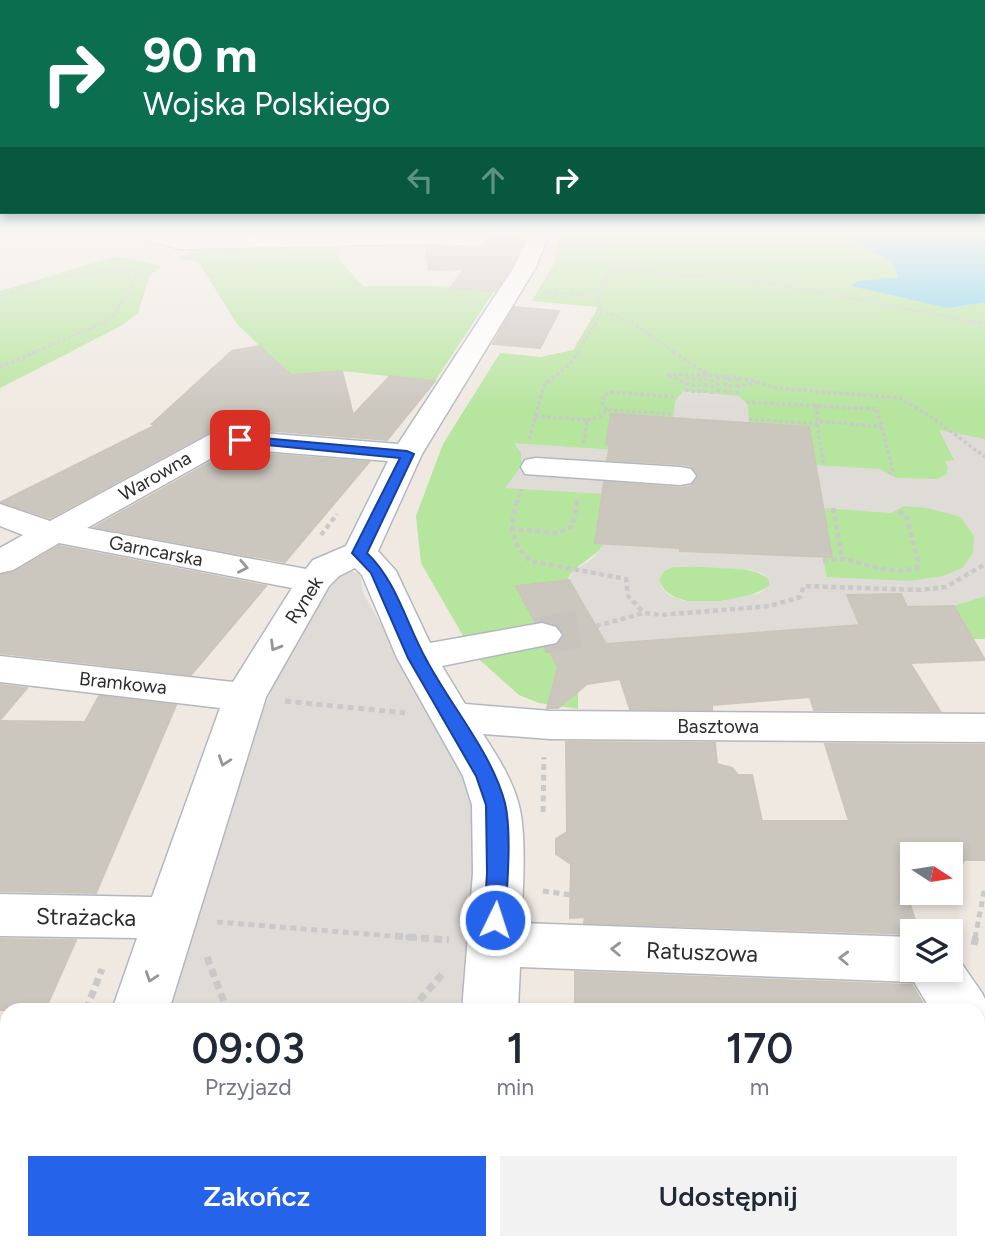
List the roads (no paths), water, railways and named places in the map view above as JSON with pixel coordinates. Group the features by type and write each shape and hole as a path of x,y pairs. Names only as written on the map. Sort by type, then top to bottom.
{"street":[{"path":"489,1003 482,943 498,873 496,805 486,776 417,658 377,571 360,553 407,454 510,294"},
{"name":"Warowna","path":"0,562 220,441 240,440 407,454"},
{"path":"530,454 680,476"},
{"name":"Garncarska","path":"0,514 56,532 314,581"},
{"name":"Rynek","path":"143,1003 182,919 245,697 314,581 326,568 360,553"},
{"path":"417,658 542,635"},
{"name":"Bramkowa","path":"0,669 245,697"},
{"name":"Basztowa","path":"451,717 550,725 985,728"},
{"name":"Strażacka","path":"0,915 182,919"},
{"name":"Ratuszowa","path":"482,943 900,960"},
{"path":"956,982 961,1003"}],"water":[{"path":"888,294 985,294 985,302 949,308"}],"tunnel":[{"path":"542,635 596,626"}]}
